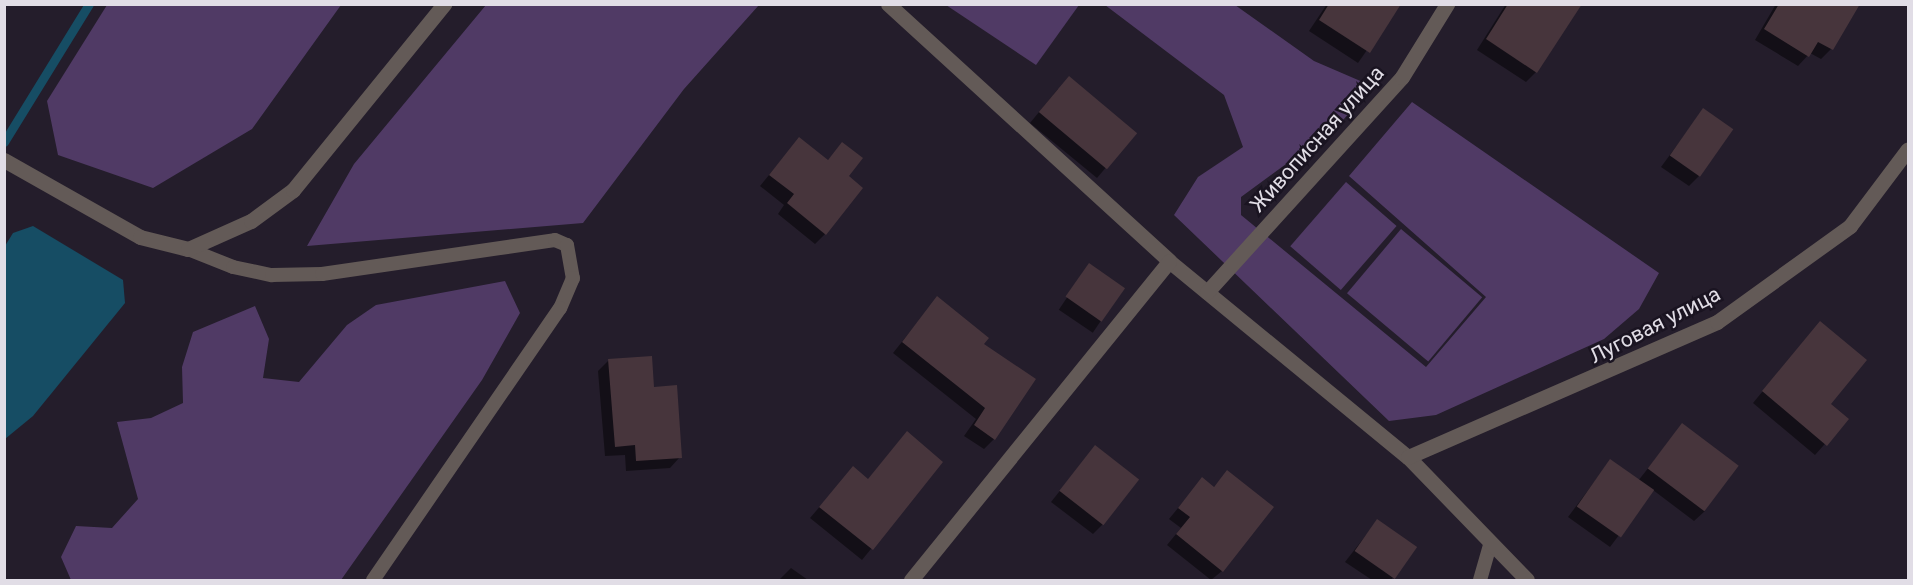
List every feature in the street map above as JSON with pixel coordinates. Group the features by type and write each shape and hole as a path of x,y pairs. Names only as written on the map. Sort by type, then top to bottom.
{"street":[{"path":"4,160 21,172 140,237 188,249 251,221 293,190 444,4"},
{"path":"888,4 1169,261 1408,457 1527,580"},
{"name":"Живописная улица","path":"1207,292 1402,77 1447,4"},
{"name":"Луговая улица","path":"1408,457 1717,322 1850,226 1908,149"},
{"path":"911,580 1169,261"}],"lane":[{"path":"188,249 233,267 272,275 322,274 555,240 567,245 573,278 560,308 373,580"},
{"path":"1480,580 1490,544"}],"shaded area":[{"path":"107,5 341,5 252,129 153,188 58,155 47,101"},
{"path":"486,5 759,5 684,89 583,223 307,246 354,164"},
{"path":"946,5 1079,5 1036,65"},
{"path":"1105,5 1235,5 1314,61 1372,86 1338,126 1241,197 1241,215 1426,367 1486,297 1349,176 1412,102 1659,273 1639,309 1604,339 1436,415 1389,421 1174,215 1198,177 1243,147 1224,95"},
{"path":"1346,182 1397,226 1341,290 1290,246"},
{"path":"1401,229 1482,297 1428,361 1347,293"},
{"path":"505,281 520,313 482,380 341,580 71,580 61,557 76,526 112,528 138,499 117,422 151,418 183,403 182,367 193,332 255,306 269,339 263,378 299,382 347,325 376,305"}],"water":[{"path":"33,226 123,280 125,303 33,416 5,439 5,246 13,233"}],"building":[{"path":"1329,4 1401,4 1370,53 1319,20"},
{"path":"1508,4 1582,4 1537,73 1486,39"},
{"path":"1779,4 1860,4 1833,50 1818,42 1809,57 1764,29"},
{"path":"1069,76 1137,133 1107,169 1039,112"},
{"path":"1703,108 1733,129 1700,177 1670,156"},
{"path":"799,137 828,160 842,142 863,158 849,176 863,188 826,235 787,203 794,194 769,175"},
{"path":"1089,263 1125,288 1102,322 1065,297"},
{"path":"937,296 989,338 984,344 1036,379 995,440 974,425 985,408 902,342"},
{"path":"1820,321 1867,360 1831,404 1849,419 1827,446 1762,391"},
{"path":"652,356 654,387 677,385 682,458 636,461 635,445 615,447 608,359"},
{"path":"1682,423 1739,466 1704,511 1648,469"},
{"path":"907,431 943,462 873,550 819,507 853,466 868,479"},
{"path":"1095,445 1139,479 1103,525 1059,491"},
{"path":"1610,459 1654,490 1621,537 1577,507"},
{"path":"1227,470 1274,507 1223,572 1176,534 1190,517 1178,508 1202,477 1214,487"},
{"path":"1377,519 1417,547 1395,579 1355,551"}],"waterway":[{"path":"4,142 89,4"}]}
